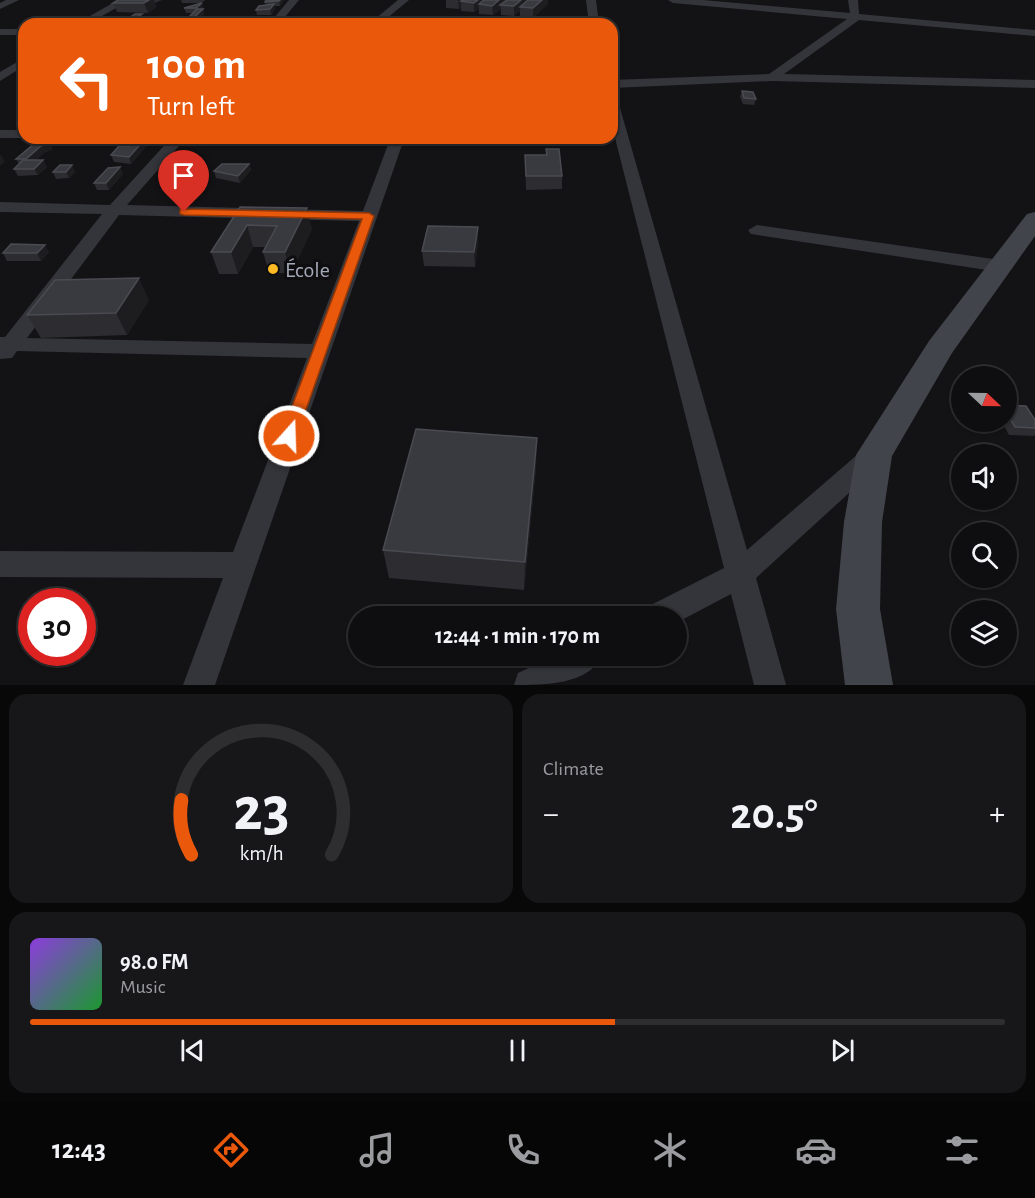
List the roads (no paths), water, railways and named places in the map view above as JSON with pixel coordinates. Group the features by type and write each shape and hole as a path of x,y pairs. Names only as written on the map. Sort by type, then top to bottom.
{"main road":[{"path":"869,685 858,609 863,522 874,455 940,348 1035,219"}],"street":[{"path":"0,6 14,0"},
{"path":"92,18 125,0"},
{"path":"279,18 294,0"},
{"path":"382,18 404,0"},
{"path":"591,0 593,18"},
{"path":"673,0 1035,33"},
{"path":"853,0 855,18"},
{"path":"772,77 855,18"},
{"path":"0,32 18,32"},
{"path":"0,39 18,32"},
{"path":"0,77 18,65"},
{"path":"618,84 772,77 1035,84"},
{"path":"0,134 18,134"},
{"path":"618,142 770,685"},
{"path":"4,349 114,210 174,144"},
{"path":"199,685 395,144"},
{"path":"0,207 369,216"},
{"path":"757,230 1000,266"},
{"path":"4,349 320,351"},
{"path":"679,606 739,575 874,455"},
{"path":"0,564 243,565"},
{"path":"530,685 567,666"}],"place":[{"name":"École","path":"273,269"}]}
